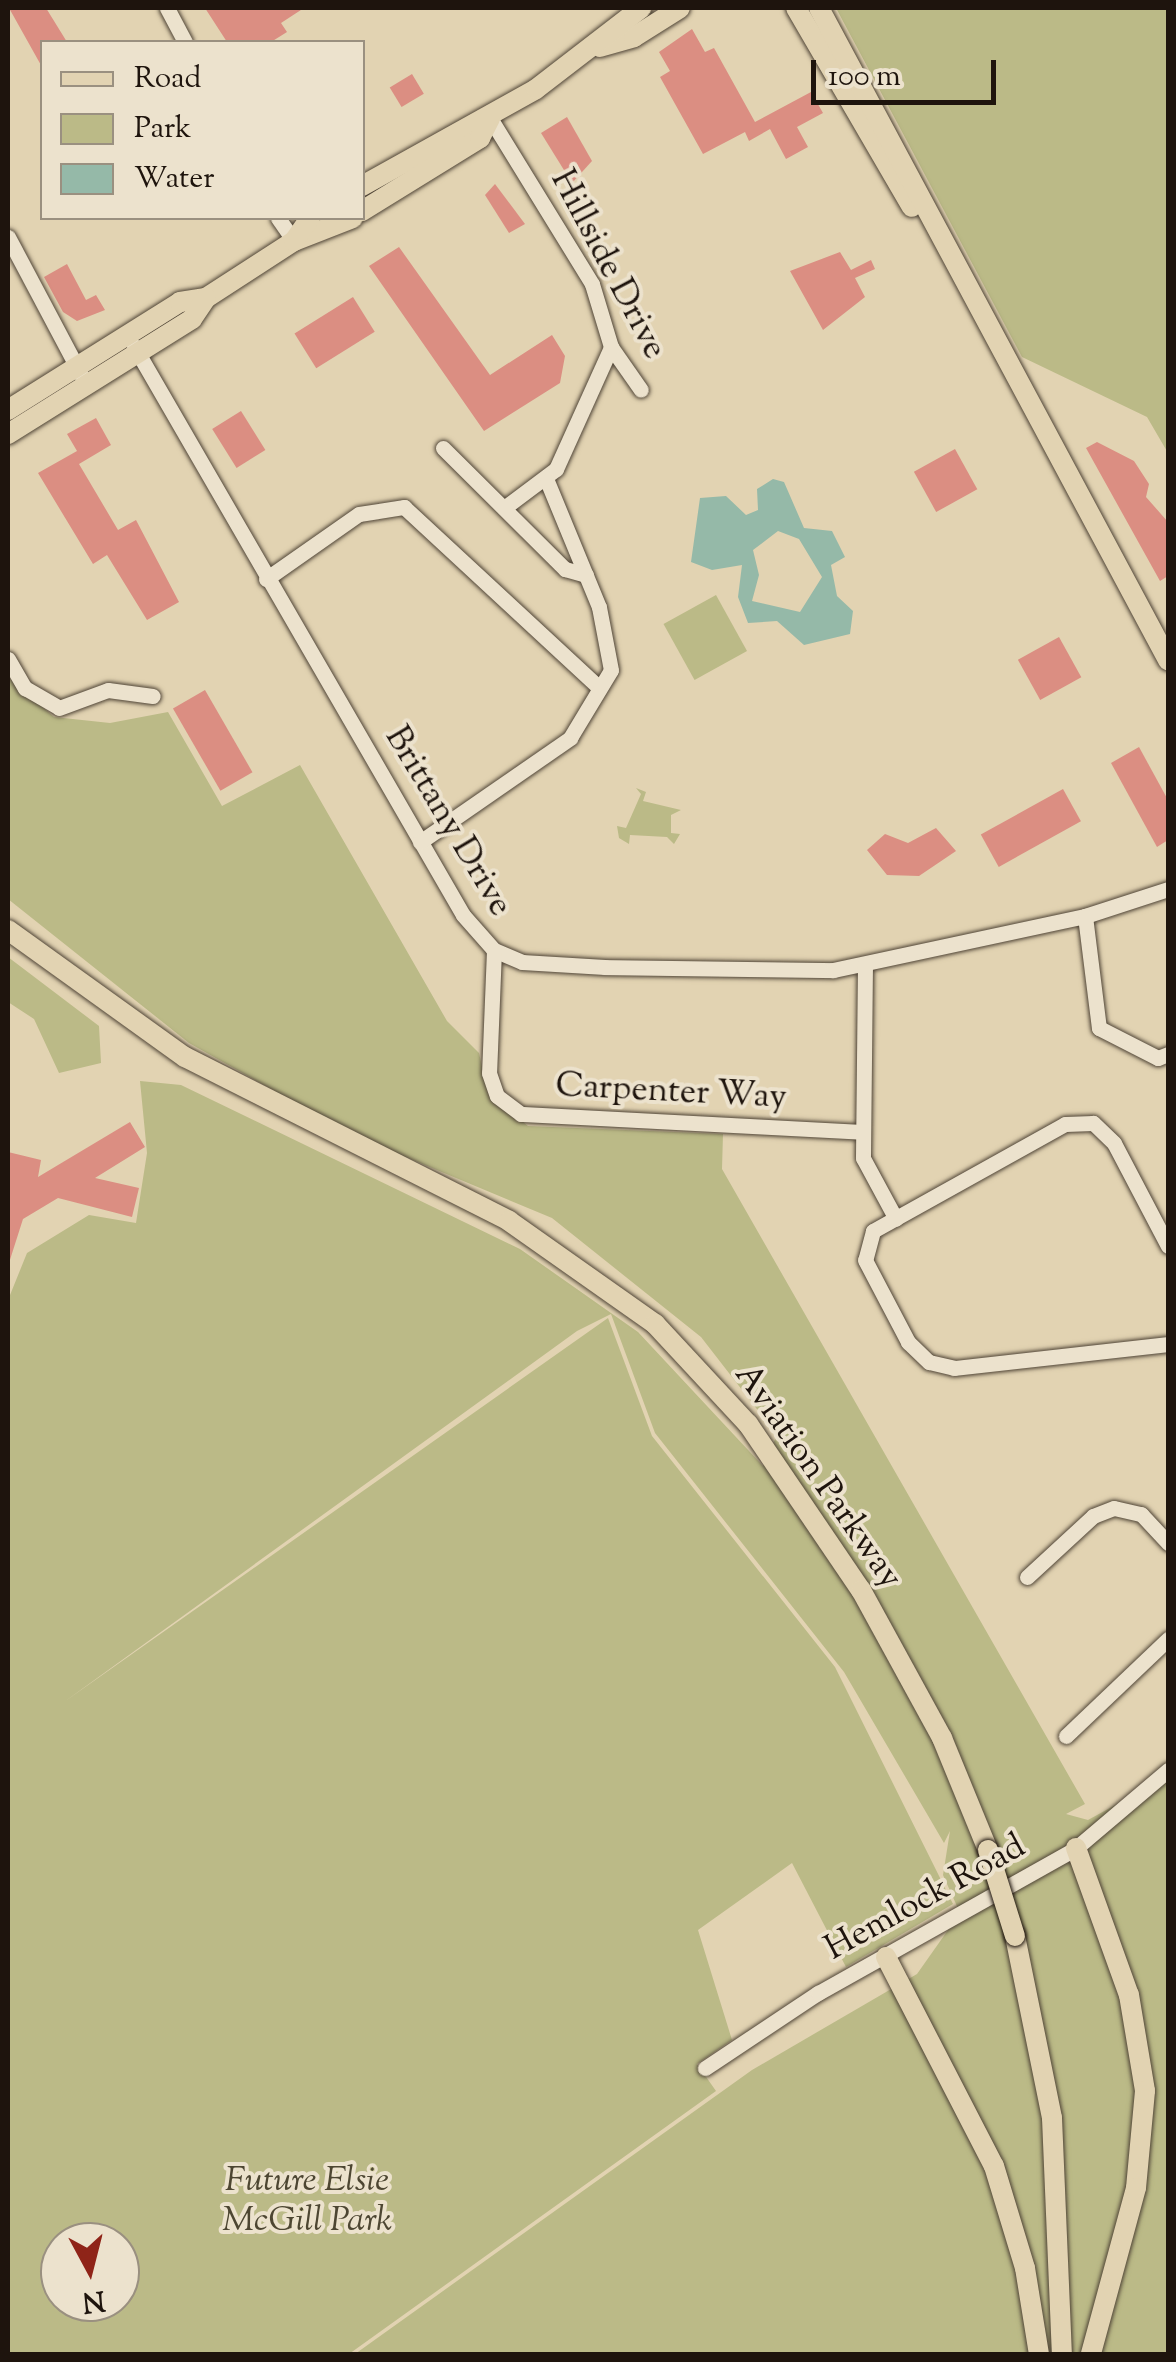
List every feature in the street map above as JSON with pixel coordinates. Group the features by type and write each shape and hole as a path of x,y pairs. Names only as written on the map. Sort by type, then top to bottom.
{"main road":[{"path":"365,184 468,122 490,118 600,46 640,8"},
{"path":"600,46 634,37 680,8"},
{"path":"796,8 841,67"},
{"path":"818,8 841,67 1168,660"},
{"path":"365,210 480,138 490,118"},
{"path":"294,241 309,220"},
{"path":"8,410 180,302 206,298 294,241 348,220"},
{"path":"8,434 192,320 206,298"},
{"name":"Aviation Parkway","path":"8,930 185,1057 510,1222 655,1324 748,1424 861,1590 942,1738 988,1850 1016,1936 1052,2118 1062,2354"},
{"path":"1076,1848 1129,1995 1145,2091 1136,2188 1092,2354"},
{"path":"886,1956 994,2166 1025,2268 1039,2354"}],"street":[{"path":"166,8 184,40"},
{"name":"Hillside Drive","path":"490,118 592,284 611,346 641,390"},
{"path":"279,220 294,241"},
{"path":"8,238 87,385"},
{"name":"Brittany Drive","path":"128,334 420,842 494,950 522,962 786,974 864,964 1085,916 1168,889"},
{"path":"504,508 547,480 611,346"},
{"path":"443,448 565,569 586,576"},
{"path":"420,842 570,738 596,685 610,670 612,652 547,480"},
{"path":"266,579 359,514 390,506 417,516 596,685"},
{"path":"8,658 25,688 59,708 108,690 154,696"},
{"path":"1085,916 1099,1028 1158,1058 1168,1054"},
{"name":"Carpenter Way","path":"494,950 493,1086 507,1107 534,1117 860,1132"},
{"path":"864,964 860,1132 863,1158 896,1219"},
{"path":"1166,1235 1114,1143 1093,1123 1066,1124 874,1231 866,1260 908,1342 929,1362 954,1368 1168,1344"},
{"path":"1027,1577 1092,1516 1114,1508 1140,1514 1168,1543"},
{"path":"1066,1736 1168,1638"},
{"name":"Hemlock Road","path":"705,2068 886,1956 1076,1848 1168,1770"}],"green space":[{"path":"836,8 1168,8 1168,453 1147,417 1022,357"},
{"path":"716,595 747,651 695,680 664,624"},
{"name":"Future Elsie McGill Park","path":"8,677 54,717 110,723 168,712 222,806 300,765 447,1021 479,1053 488,1093 528,1126 723,1134 722,1169 1085,1804 1066,1814 1088,1820 1168,1776 1168,2354 355,2354 752,2070 917,1974 960,1913 943,1875 950,1831 944,1843 844,1672 655,1433 611,1314 577,1331 64,1702 608,1318 652,1436 835,1667 953,1904 846,1967 792,1863 698,1930 732,2040 697,2064 716,2091 349,2354 8,2354 8,1300 27,1253 89,1215 136,1223 147,1153 140,1081 181,1085 520,1249 638,1332 763,1466 777,1435 701,1337 552,1218 353,1135 189,1043 8,899"},
{"path":"636,788 646,792 643,801 681,810 671,815 671,833 680,834 674,844 667,837 630,835 629,844 619,838 617,826 626,828 641,794"},
{"path":"8,957 99,1026 101,1063 59,1073 34,1019 8,1002"}],"water":[{"path":"773,479 784,482 804,528 832,531 845,557 831,565 837,596 853,611 850,634 804,645 777,621 748,623 738,597 742,565 712,570 691,562 700,498 726,496 746,515 758,510 757,489","holes":["778,531 799,539 822,577 800,612 752,601 759,575 753,550"]}],"building":[{"path":"9,8 46,8 66,40 40,40 40,63"},
{"path":"205,8 304,8 281,23 287,32 274,40 226,40"},
{"path":"692,29 705,52 714,48 755,122 811,92 823,113 797,127 808,147 786,159 770,129 749,141 745,132 703,154 660,77 670,71 659,52"},
{"path":"412,74 424,94 402,107 390,87"},
{"path":"567,117 592,161 572,183 541,133"},
{"path":"495,184 525,224 509,233 485,195"},
{"path":"399,247 490,375 552,335 565,356 560,383 484,431 369,266"},
{"path":"840,252 851,270 871,260 875,269 855,278 865,297 823,330 790,271"},
{"path":"67,264 86,300 96,295 105,310 77,321 63,312 44,277"},
{"path":"353,297 375,332 316,368 294,334"},
{"path":"241,411 265,450 237,468 212,429"},
{"path":"96,418 111,445 79,464 118,530 136,520 179,602 147,620 107,555 93,564 38,473 77,451 67,434"},
{"path":"1097,442 1134,461 1149,484 1146,497 1168,522 1168,576 1160,581 1086,448"},
{"path":"955,449 977,489 936,512 914,472"},
{"path":"1059,637 1081,677 1040,700 1018,660"},
{"path":"205,690 252,772 220,791 173,708"},
{"path":"1139,747 1168,800 1168,840 1157,847 1111,763"},
{"path":"1063,789 1081,821 999,867 981,835"},
{"path":"936,828 956,851 919,876 887,875 867,850 885,834 908,843"},
{"path":"130,1122 145,1147 95,1178 139,1188 132,1217 58,1198 23,1219 8,1266 8,1152 41,1160 38,1177"}]}
